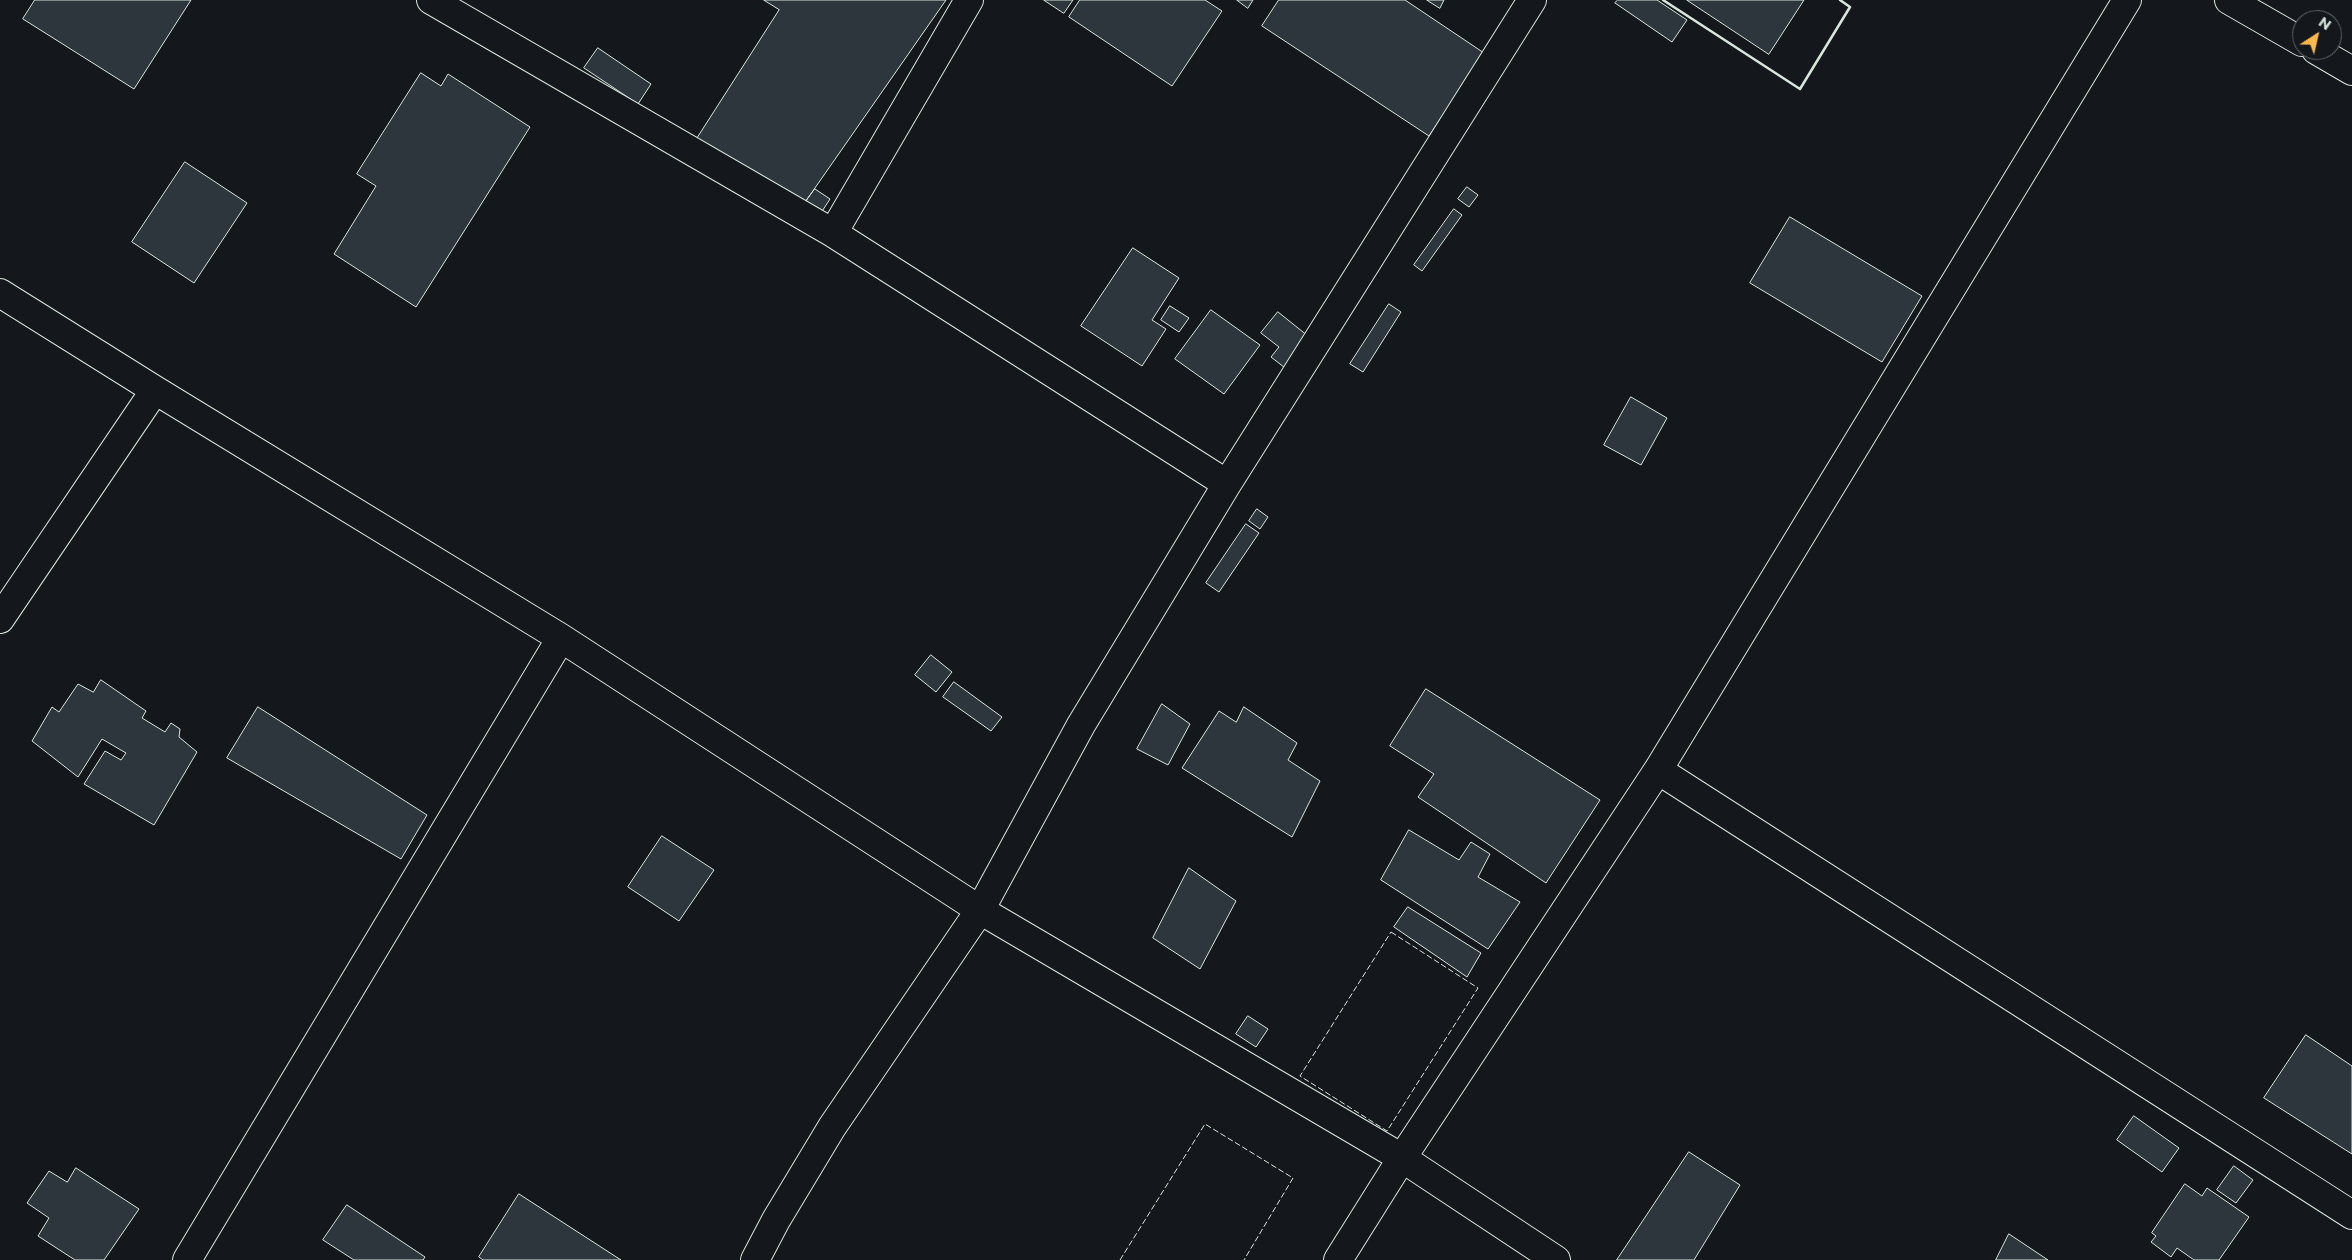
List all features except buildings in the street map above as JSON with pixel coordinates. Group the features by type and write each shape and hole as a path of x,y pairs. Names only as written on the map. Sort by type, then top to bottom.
{"street":[{"path":"431,0 833,232 1227,484"},
{"path":"833,232 969,0"},
{"path":"755,1260 776,1220 832,1127 980,910 1081,725 1227,484 1532,0"},
{"path":"1338,1260 1402,1158 1658,770 2127,0"},
{"path":"2229,0 2292,36"},
{"path":"2333,60 2352,71"},
{"path":"0,292 155,390 561,638 980,910 1402,1158 1556,1260"},
{"path":"0,619 155,390"},
{"path":"187,1260 561,638"},
{"path":"1658,770 2352,1215"}],"fence":[{"path":"1391,932 1478,988 1387,1131 1300,1076 1391,932"},
{"path":"1120,1260 1205,1124 1293,1178 1244,1260"}],"wall":[{"path":"1663,0 1800,89 1850,7 1840,0"}]}
